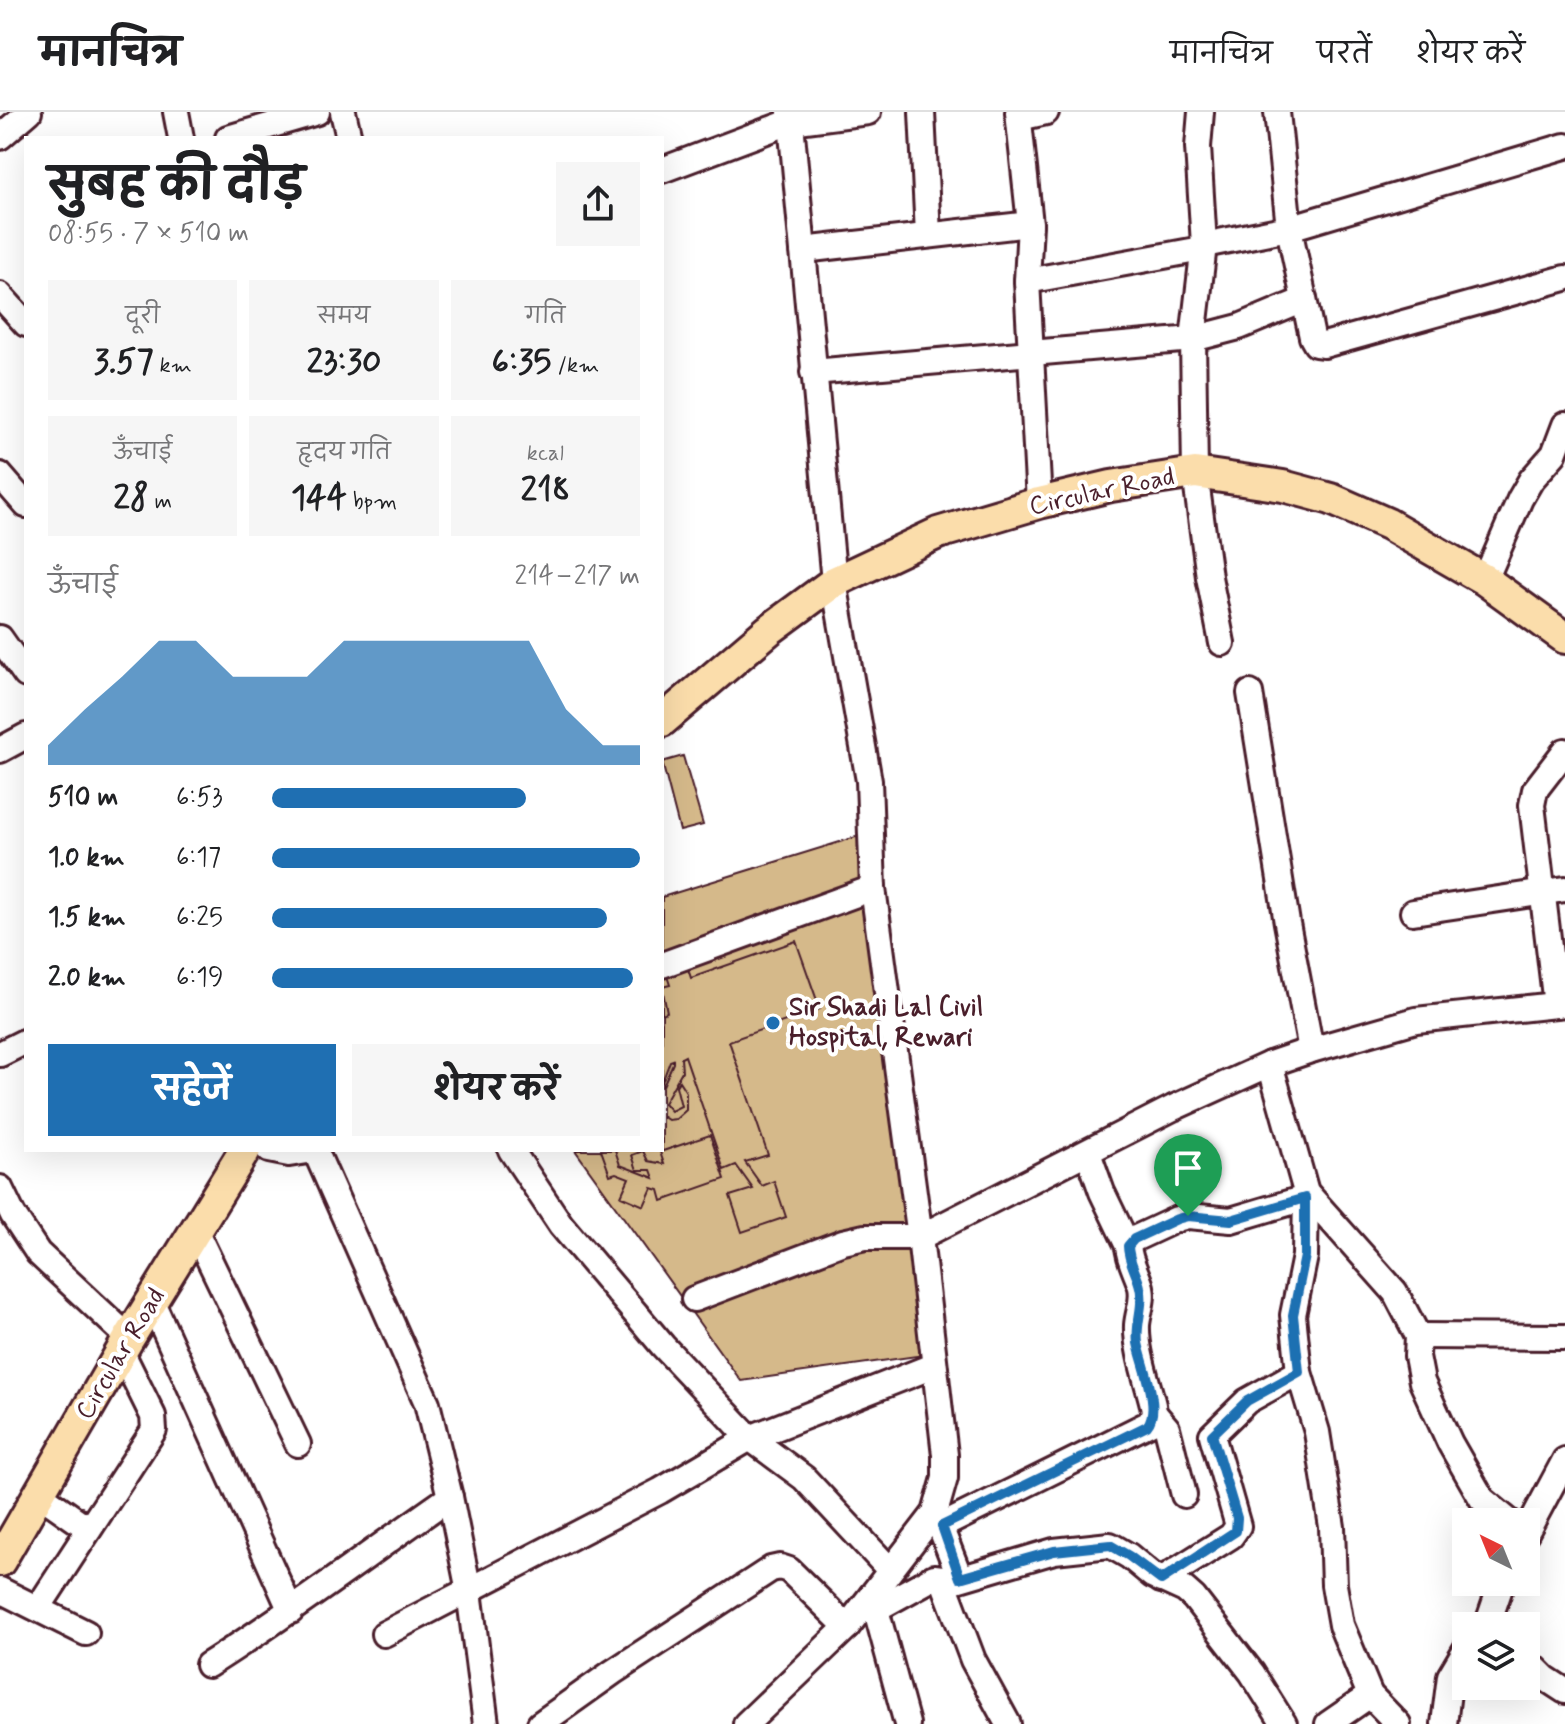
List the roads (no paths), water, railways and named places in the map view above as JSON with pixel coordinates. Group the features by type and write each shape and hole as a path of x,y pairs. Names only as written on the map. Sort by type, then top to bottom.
{"main road":[{"name":"Circular Road","path":"664,719 769,630 834,582 938,533 1039,503 1111,486 1195,473 1283,486 1331,499 1388,524 1562,629"},
{"name":"Circular Road","path":"0,1561 125,1344 244,1152"}],"street":[{"path":"176,112 181,136"},
{"path":"235,136 317,112"},
{"path":"343,112 349,136"},
{"path":"664,169 790,117 868,112"},
{"path":"922,112 928,235"},
{"path":"1039,503 1027,281 1030,224 1019,115 1046,112"},
{"path":"1277,112 1289,228 1316,344 1324,345 1565,278"},
{"path":"1207,114 1198,147 1203,247 1193,339 1195,473 1209,577 1222,643"},
{"path":"790,117 834,582 869,781 873,888 920,1237 945,1455 939,1520 973,1660 1008,1724"},
{"path":"1027,281 1289,228 1565,146"},
{"path":"803,250 1030,224"},
{"path":"0,295 24,322"},
{"path":"813,372 1193,339 1239,327 1304,300"},
{"path":"1485,580 1520,499 1531,480 1554,454 1565,425"},
{"path":"0,475 24,503"},
{"path":"0,638 24,672"},
{"path":"1250,693 1311,1050"},
{"path":"0,750 24,737"},
{"path":"694,1299 843,1242 865,1237 920,1237 1173,1108 1270,1064 1311,1050 1416,1020 1561,1004 1554,891 1532,805 1542,778 1565,751"},
{"path":"664,964 873,888"},
{"path":"1413,912 1554,891"},
{"path":"0,1054 24,1042"},
{"path":"1270,1064 1306,1195 1305,1256 1293,1315 1299,1372 1321,1454 1332,1527 1334,1585 1341,1625 1370,1695 1398,1724"},
{"path":"279,1152 302,1152"},
{"path":"316,1152 427,1403 469,1591 486,1724"},
{"path":"512,1152 561,1225 663,1346 750,1438 804,1478 890,1570"},
{"path":"1088,1153 1102,1192 1128,1246 1128,1255 1141,1287 1138,1341 1154,1413 1167,1428 1184,1495"},
{"path":"0,1188 13,1215 38,1253 125,1344 155,1423 149,1439 38,1608"},
{"path":"1128,1246 1134,1239 1177,1219 1188,1216 1231,1220 1306,1195"},
{"path":"1306,1195 1395,1292 1418,1336 1417,1356 1422,1382 1450,1443 1482,1499 1493,1508"},
{"path":"195,1230 298,1444"},
{"path":"152,1302 291,1611"},
{"path":"1418,1336 1565,1337"},
{"path":"384,1634 660,1491 750,1438 933,1366"},
{"path":"1161,1580 1231,1536 1238,1526 1212,1435 1247,1401 1299,1372"},
{"path":"907,1724 874,1602 890,1570 939,1520 1147,1426 1154,1413"},
{"path":"1539,1508 1565,1460"},
{"path":"39,1494 89,1529"},
{"path":"208,1665 291,1611 450,1497"},
{"path":"746,1724 874,1602 934,1577 953,1581 1054,1551 1110,1545 1194,1598 1252,1673 1284,1724"},
{"path":"540,1724 613,1672 771,1569 780,1567 789,1570 847,1627"},
{"path":"0,1590 86,1633"},
{"path":"1444,1724 1452,1673"},
{"path":"1540,1673 1565,1691"},
{"path":"1328,1724 1370,1695"}],"place":[{"name":"Sir Shadi Lal Civil Hospital, Rewari","path":"773,1023"}]}
